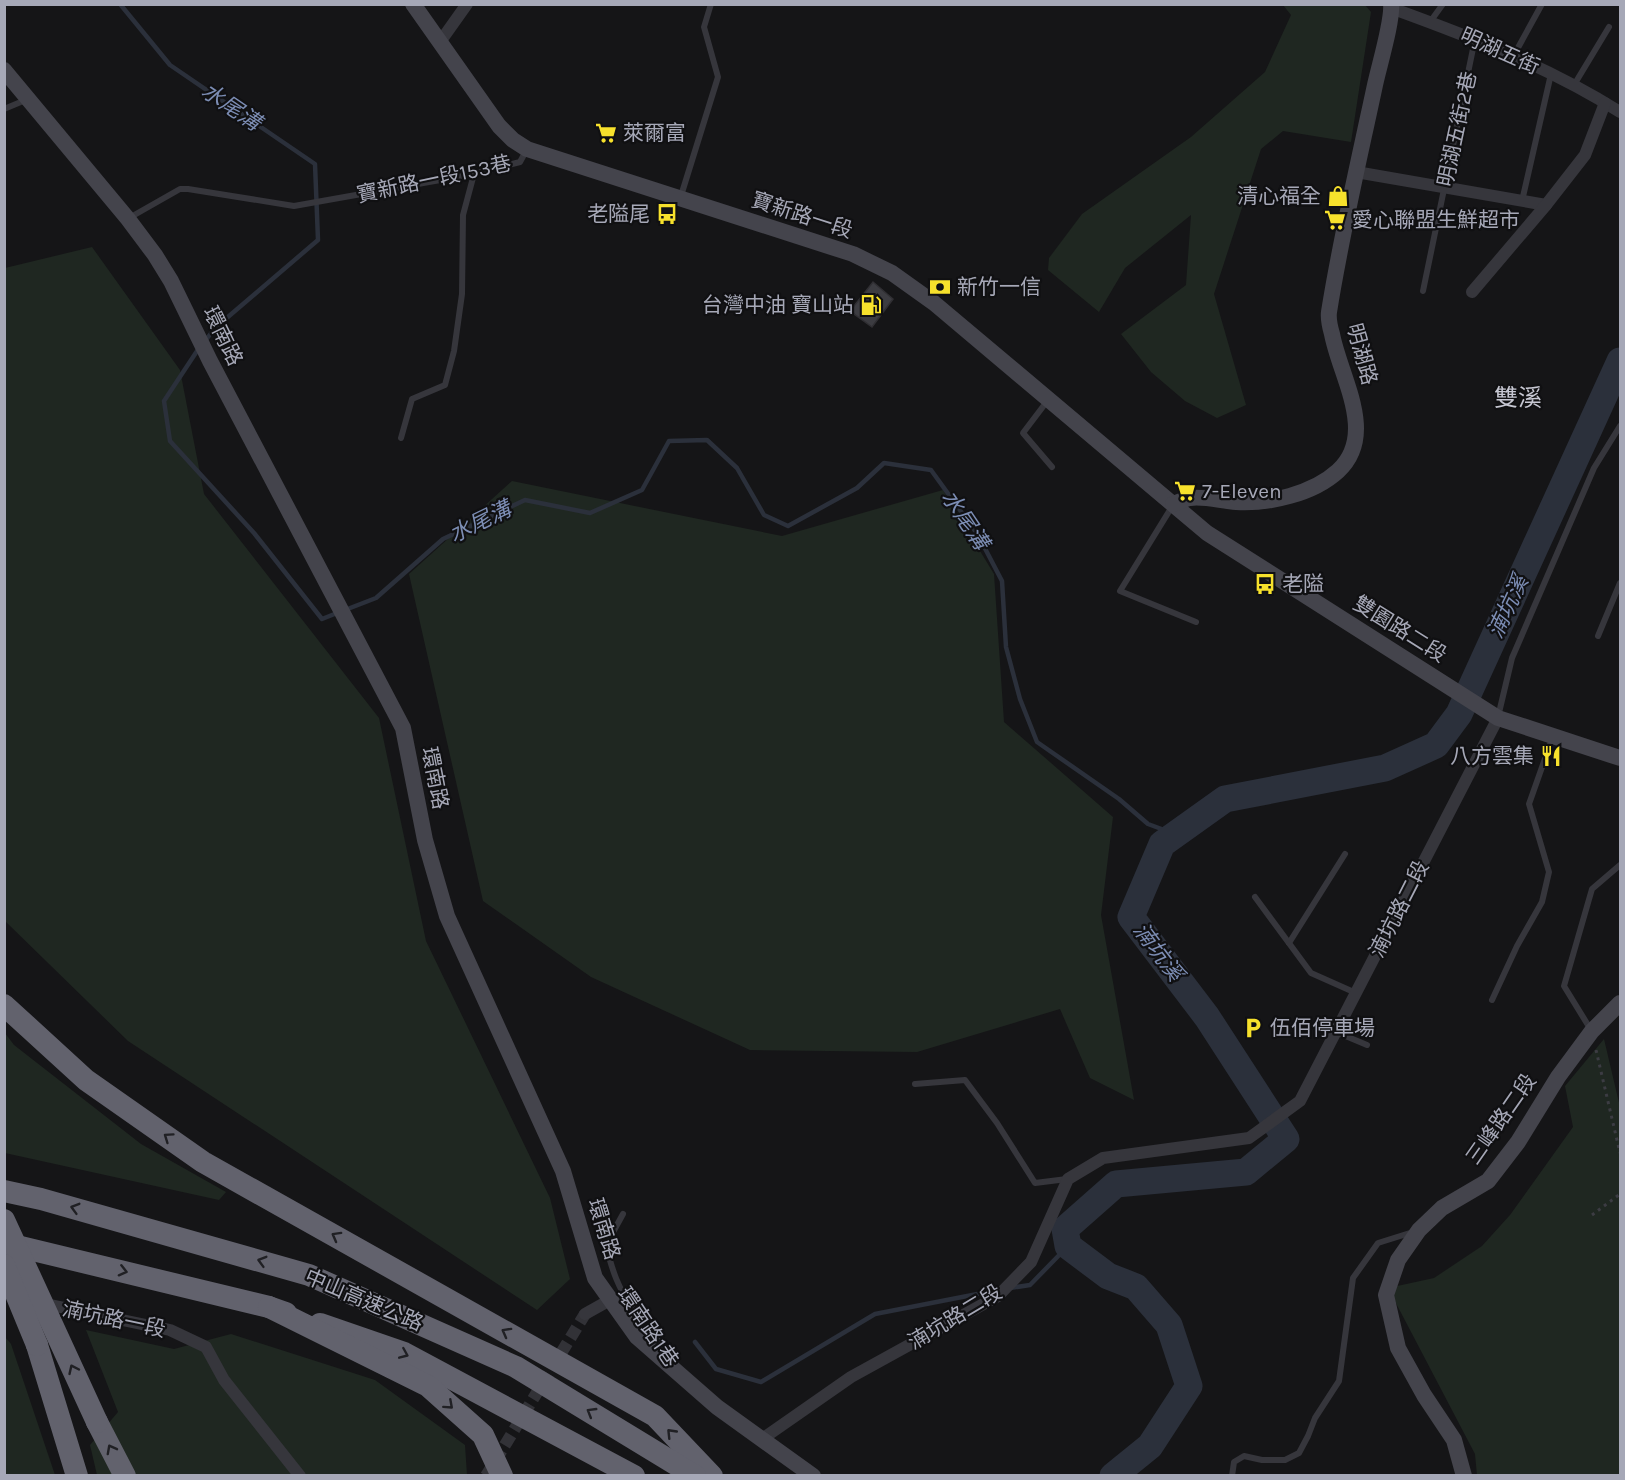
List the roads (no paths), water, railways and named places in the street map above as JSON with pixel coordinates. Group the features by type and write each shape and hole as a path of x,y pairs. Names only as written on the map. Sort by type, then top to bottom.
{"highway":[{"path":"4,1005 86,1080 203,1162 655,1416 712,1476"},
{"name":"中山高速公路","path":"4,1191 41,1198 309,1275 516,1367 695,1476"},
{"path":"4,1220 97,1422 125,1476"},
{"name":"中山高速公路","path":"4,1243 269,1307 404,1353 634,1476"},
{"path":"4,1265 37,1345 77,1476"},
{"path":"269,1307 428,1386 483,1435 502,1476"}],"street":[{"name":"寶新路一段","path":"413,4 500,126 513,140 527,149 853,254 892,273 934,303 1173,504"},
{"path":"440,42 467,4"},
{"name":"明湖五街","path":"1391,6 1514,55 1620,112"},
{"name":"明湖路","path":"1173,504 1190,498 1239,502 1288,497 1318,485 1338,471 1347,460 1354,444 1357,423 1335,351 1328,316 1391,6"},
{"name":"環南路","path":"4,70 128,219 171,281 210,361 403,728 425,840 447,916 563,1171 595,1278 637,1337 717,1407 813,1476"},
{"path":"1472,292 1585,155 1605,103"},
{"path":"1356,172 1546,205"},
{"name":"雙園路二段","path":"1173,504 1207,533 1498,718 1620,758"},
{"name":"湳坑路二段","path":"762,1439 850,1377 998,1296 1031,1262 1068,1179 1103,1158 1248,1138 1300,1101 1498,718"},
{"name":"三峰路二段","path":"1464,1476 1454,1440 1424,1395 1398,1348 1386,1295 1398,1260 1419,1230 1443,1208 1488,1181 1518,1142 1558,1077 1592,1031 1620,1003"},
{"name":"湳坑路一段","path":"4,1296 170,1330 206,1347 224,1380 300,1476"},
{"path":"585,1314 610,1300"}],"lane":[{"path":"680,199 718,77 704,27 711,4"},
{"path":"1430,22 1443,4"},
{"path":"1514,55 1542,4"},
{"path":"1573,86 1609,27"},
{"name":"明湖五街2巷","path":"1423,291 1475,39"},
{"path":"1522,201 1551,74"},
{"path":"4,110 28,99"},
{"name":"寶新路一段153巷","path":"128,219 180,189 294,206 474,174 520,162 527,149"},
{"path":"400,438 411,399 445,385 454,351 462,294 463,215 474,174"},
{"path":"1048,399 1023,433 1052,466"},
{"path":"1498,718 1512,658 1594,468 1620,426"},
{"path":"1173,504 1120,591 1196,622"},
{"path":"1598,636 1620,583"},
{"path":"1492,1000 1517,946 1542,902 1548,872 1529,804 1553,736"},
{"path":"1289,943 1345,854"},
{"path":"1592,1031 1564,986 1592,889 1620,865"},
{"path":"1255,897 1311,973 1356,993"},
{"path":"1336,1031 1367,1045"},
{"path":"915,1084 965,1080 997,1123 1035,1183 1068,1179"},
{"name":"環南路1巷","path":"623,1214 606,1245 615,1279 633,1311 665,1347 680,1375"},
{"path":"1232,1476 1234,1462 1244,1456 1262,1460 1284,1460 1299,1453 1315,1418 1339,1381 1353,1278 1378,1243 1419,1230"}],"waterway":[{"name":"水尾溝","path":"120,4 170,65 315,164 318,240 215,328 205,341"},
{"name":"水尾溝","path":"199,348 164,401 170,441 254,533 322,619 337,613"},
{"name":"湳坑溪","path":"1113,1476 1150,1446 1189,1386 1169,1325 1136,1287 1108,1276 1068,1246 1065,1229 1116,1184 1246,1172 1286,1139 1207,1017 1131,917 1162,844 1225,799 1385,768 1436,745 1459,714 1620,361"},
{"name":"水尾溝","path":"345,610 376,598 443,539 525,500 590,513 642,490 669,441 707,440 737,468 764,515 788,526 857,488 884,463 931,470 978,535 1002,581 1006,647 1020,699 1037,742 1119,799 1148,824 1175,834"},
{"path":"1010,1288 1030,1285 1068,1246"},
{"path":"695,1342 716,1369 761,1382 875,1314 998,1290"}],"tunnel":[{"path":"486,1476 585,1314"}],"place":[{"name":"萊爾富","path":"606,133"},
{"name":"清心福全","path":"1338,196"},
{"name":"老隘尾","path":"667,214"},
{"name":"愛心聯盟生鮮超市","path":"1335,220"},
{"name":"新竹一信","path":"940,287"},
{"name":"台灣中油 寶山站","path":"871,305"},
{"name":"7-Eleven","path":"1185,491"},
{"name":"老隘","path":"1265,584"},
{"name":"八方雲集","path":"1551,756"},
{"name":"伍佰停車場","path":"1253,1028"}],"district":[{"name":"雙溪","path":"1518,398"}]}
